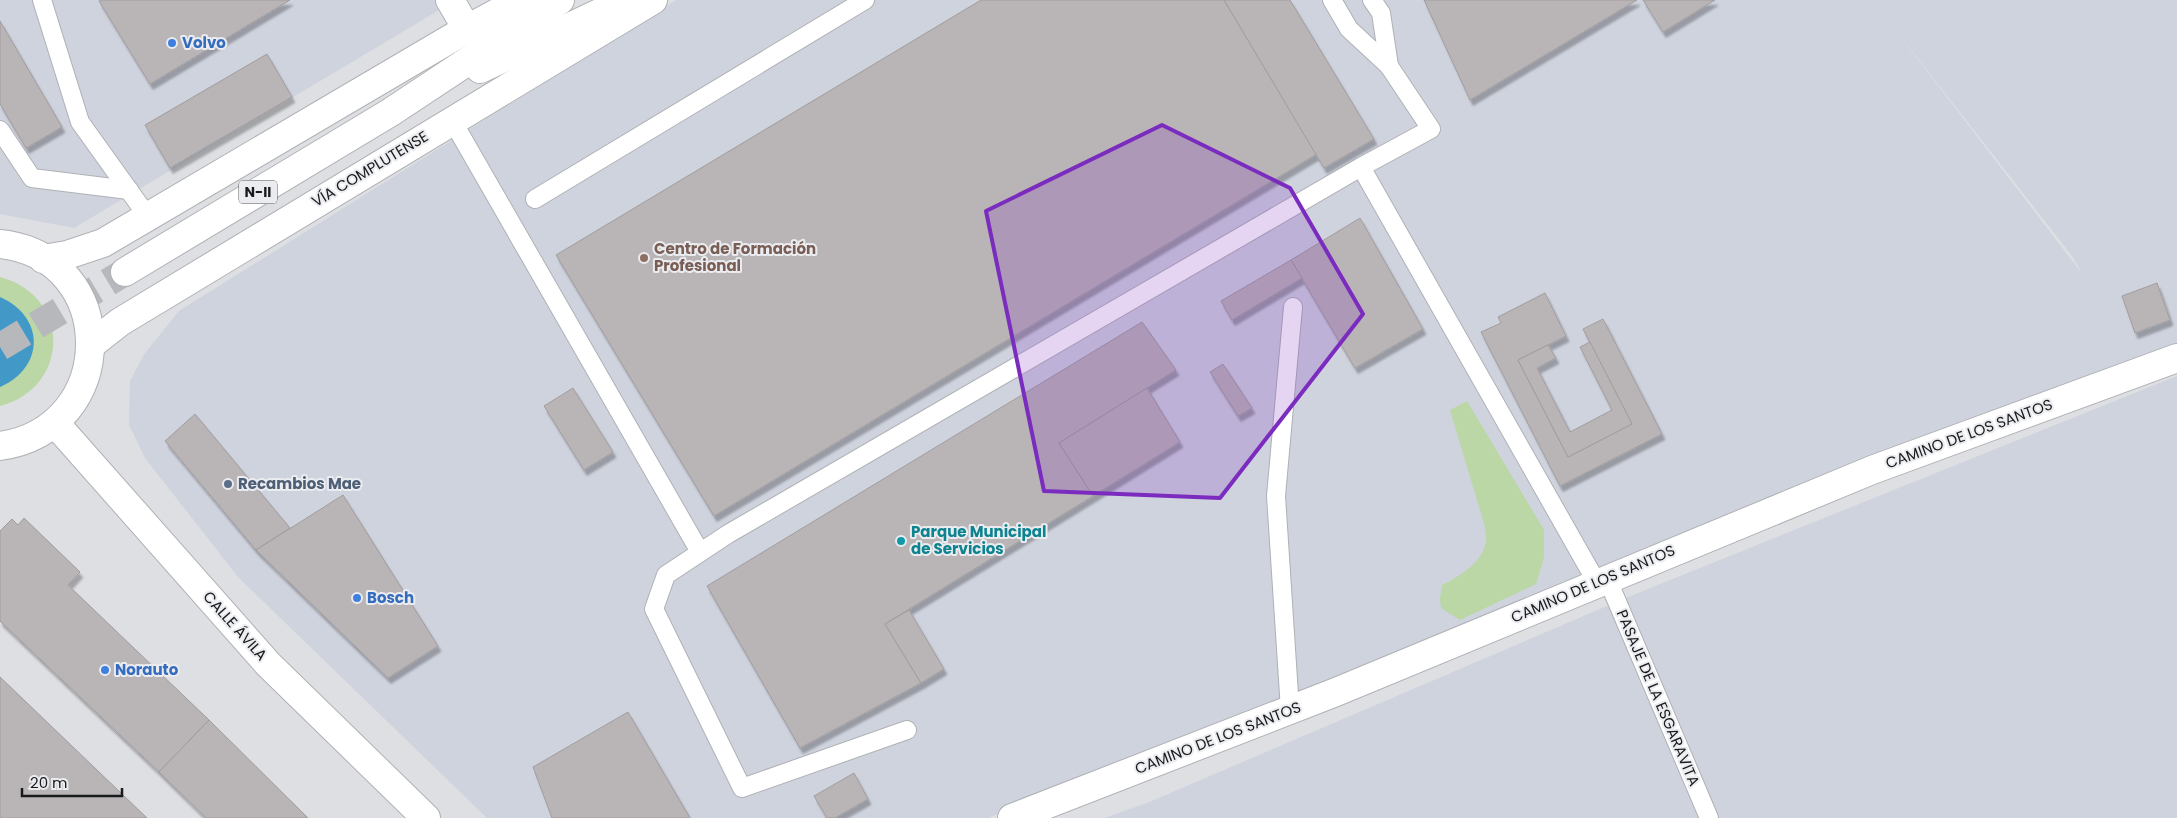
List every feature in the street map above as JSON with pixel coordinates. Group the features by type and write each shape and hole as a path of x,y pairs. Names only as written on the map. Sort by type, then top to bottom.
{"street":[{"path":"450,0 467,29"},
{"name":"N-II","path":"44,259 67,255 103,243 467,29 521,0"},
{"name":"N-II","path":"125,272 391,112 560,0"},
{"name":"N-II","path":"391,112 627,0"},
{"name":"VÍA COMPLUTENSE","path":"92,344 120,322 653,0"},
{"path":"0,244 24,249 44,259 60,271 73,287 83,304 92,344 90,362 82,387 68,410 55,423 32,438 0,446"},
{"name":"CAMINO DE LOS SANTOS","path":"1012,818 1290,710 1872,470 2177,358"},
{"name":"CALLE ÁVILA","path":"55,423 268,664 426,818"}],"lane":[{"path":"42,0 80,122 148,217"},
{"path":"535,199 865,0"},
{"path":"907,730 742,788 654,609 666,575 728,534 1361,167 1431,129 1389,66 1349,29 1332,0"},
{"path":"1372,0 1381,13 1389,66"},
{"path":"452,120 700,552"},
{"path":"0,130 32,178 129,190"},
{"name":"PASAJE DE LA ESGARAVITA","path":"1361,167 1602,580 1709,818"},
{"path":"1290,710 1276,496 1293,306"}],"highlighted area":[{"path":"1162,125 1290,188 1363,314 1220,498 1044,491 986,211"}],"shaded area":[{"path":"0,0 456,0 74,228 0,214"},
{"name":"Parque Municipal de Servicios","path":"676,0 2177,0 2177,343 988,818 487,818 238,577 145,458 129,425 130,381 145,353 179,311","holes":["1888,20 2072,256 2083,275"]},
{"path":"2177,376 2177,818 1104,818 1147,803 1628,597"}],"green space":[{"path":"0,277 23,287 40,302 50,321 53,342 50,362 40,380 23,396 0,406"},
{"path":"1467,401 1544,530 1544,558 1536,584 1460,620 1441,608 1442,585 1463,573 1475,562 1484,550 1486,540 1485,527 1450,410"}],"water":[{"path":"0,297 15,306 25,317 32,329 34,342 32,355 25,367 15,378 0,387"}],"building":[{"name":"Volvo","path":"290,0 150,84 99,1"},
{"path":"981,0 1224,0 1317,154 714,516 556,255"},
{"path":"1224,0 1290,0 1374,139 1324,168"},
{"path":"1424,0 1637,0 1470,100"},
{"path":"1643,0 1715,0 1663,32"},
{"path":"0,21 62,127 26,148 0,104"},
{"path":"267,54 292,97 170,168 145,125"},
{"path":"1360,218 1423,329 1355,368 1291,260"},
{"path":"1291,260 1302,278 1232,320 1221,301"},
{"path":"2157,283 2170,320 2135,333 2122,296"},
{"path":"1545,293 1566,336 1518,360 1568,457 1632,424 1583,329 1603,319 1662,434 1560,486 1481,332 1501,323 1498,317"},
{"name":"Parque Municipal de Servicios","path":"1142,322 1176,370 1059,443 1093,496 885,624 921,683 800,748 707,586"},
{"path":"1590,342 1632,424 1568,457 1518,360 1548,345 1556,358 1537,368 1570,432 1612,410 1580,347"},
{"path":"1223,364 1252,408 1238,416 1210,372"},
{"path":"573,388 613,452 584,470 544,406"},
{"path":"1147,388 1180,442 1093,496 1059,443"},
{"name":"Recambios Mae","path":"195,414 290,528 256,550 165,441"},
{"name":"Bosch","path":"343,495 438,646 388,678 256,550"},
{"name":"Norauto","path":"24,518 80,572 68,585 209,720 159,772 0,621 0,531 12,519 18,525"},
{"path":"909,610 944,669 921,683 885,624"},
{"path":"0,677 147,818 0,818"},
{"path":"628,712 690,818 552,818 533,767"},
{"path":"209,720 308,818 206,818 159,772"},
{"path":"854,773 868,799 835,818 827,818 814,796"}],"tunnel":[{"path":"0,347 125,272"}],"place":[{"name":"Volvo","path":"172,43"},
{"name":"Centro de Formación Profesional","path":"644,258"},
{"name":"Recambios Mae","path":"228,484"},
{"name":"Parque Municipal de Servicios","path":"901,541"},
{"name":"Bosch","path":"357,598"},
{"name":"Norauto","path":"105,670"}]}
